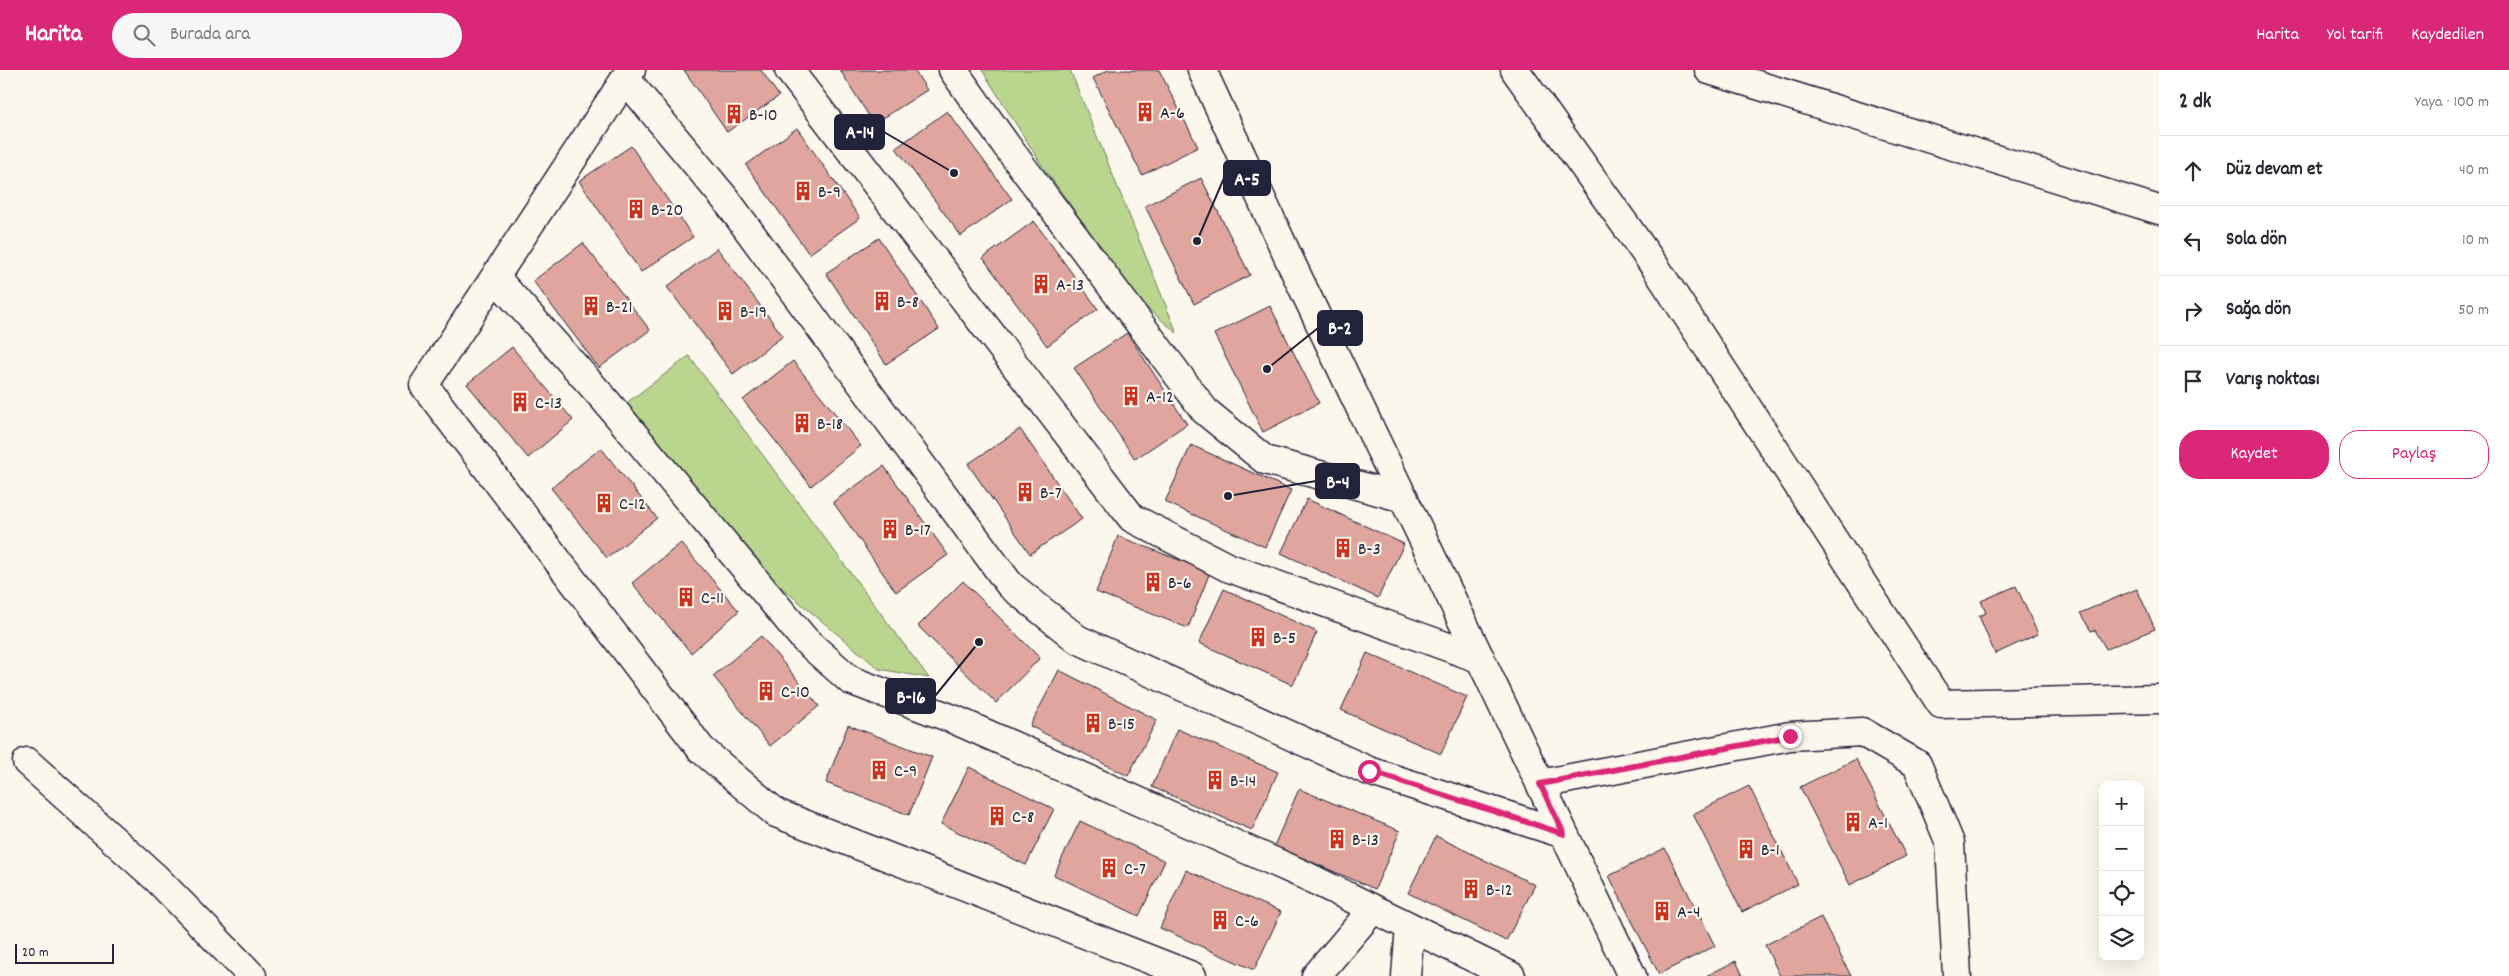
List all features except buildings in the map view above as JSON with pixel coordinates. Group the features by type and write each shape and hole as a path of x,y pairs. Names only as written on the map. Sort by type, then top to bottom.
{"street":[{"path":"789,70 1132,518 1227,567 1480,659"},
{"path":"953,70 1006,145 1205,411 1266,460 1404,498"},
{"path":"1202,70 1632,976"},
{"path":"1514,70 1656,268 1941,704 2159,700"},
{"path":"1710,70 2159,210"},
{"path":"1192,976 776,813 701,749 424,385 628,74 727,202 1010,585 1077,640 1369,771 1564,834"},
{"path":"495,276 605,400 805,640 850,680 953,719 1302,874 1511,976"},
{"path":"1540,784 1790,736 1862,732 1918,764 1950,843 1956,976"},
{"path":"27,762 156,878 252,976"},
{"path":"1316,976 1373,909"},
{"path":"1406,976 1410,927"}],"green space":[{"path":"982,70 1070,70 1177,333 1141,303 1043,167"},
{"path":"689,356 929,678 879,669 757,567 625,404"}],"place":[{"name":"A-6","path":"1145,112"},
{"name":"B-10","path":"734,114"},
{"name":"A-14","path":"954,173"},
{"name":"B-9","path":"803,191"},
{"name":"B-20","path":"636,209"},
{"name":"A-5","path":"1197,241"},
{"name":"A-13","path":"1041,284"},
{"name":"B-8","path":"882,301"},
{"name":"B-21","path":"591,306"},
{"name":"B-19","path":"725,311"},
{"name":"B-2","path":"1267,369"},
{"name":"A-12","path":"1131,396"},
{"name":"C-13","path":"520,402"},
{"name":"B-18","path":"802,423"},
{"name":"B-7","path":"1025,492"},
{"name":"B-4","path":"1228,496"},
{"name":"C-12","path":"604,503"},
{"name":"B-17","path":"890,529"},
{"name":"B-3","path":"1343,548"},
{"name":"B-6","path":"1153,582"},
{"name":"C-11","path":"686,597"},
{"name":"B-5","path":"1258,637"},
{"name":"B-16","path":"979,642"},
{"name":"C-10","path":"766,691"},
{"name":"B-15","path":"1093,723"},
{"name":"C-9","path":"879,770"},
{"name":"B-14","path":"1215,780"},
{"name":"C-8","path":"997,816"},
{"name":"A-1","path":"1853,822"},
{"name":"B-13","path":"1337,839"},
{"name":"B-1","path":"1746,849"},
{"name":"C-7","path":"1109,868"},
{"name":"B-12","path":"1471,889"},
{"name":"A-4","path":"1662,911"},
{"name":"C-6","path":"1220,920"}],"route":[{"path":"1369,771 1564,834 1540,784 1790,736"}]}
